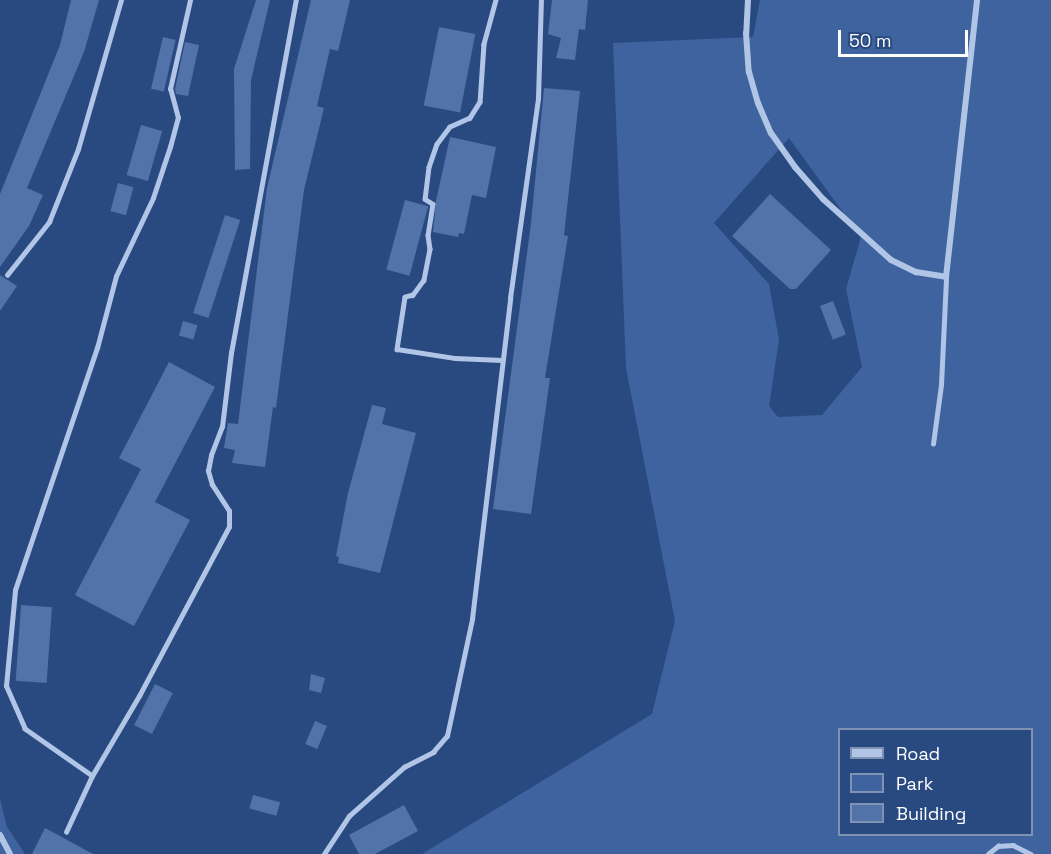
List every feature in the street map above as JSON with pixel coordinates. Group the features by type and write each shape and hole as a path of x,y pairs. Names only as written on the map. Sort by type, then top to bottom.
{"street":[{"path":"748,0 746,33 752,82 771,133 795,167 823,200 891,260 916,272 946,277 977,0"},
{"path":"0,835 10,854"}],"lane":[{"path":"7,275 49,222 78,149 121,0"},
{"path":"92,776 25,729 6,686 15,590 97,348 116,276 153,198 170,147 178,118 170,90 190,0"},
{"path":"66,832 92,776 145,686 229,526 229,511 212,485 208,471 211,454 222,427 231,352 296,0"},
{"path":"496,0 484,44 480,102 470,118 450,127 437,144 429,167 425,199 432,204 428,235 430,249 423,280 413,295 405,297 397,349 455,358 502,360"},
{"path":"324,854 350,816 404,767 433,752 447,736 472,619 502,360 538,99 541,0"},
{"path":"933,444 941,385 946,277"},
{"path":"988,854 998,846 1013,845 1031,854"}],"green space":[{"path":"760,0 1051,0 1051,854 422,854 652,714 675,621 626,368 613,43 753,37","holes":["789,138 861,237 846,289 862,367 822,415 778,417 769,406 779,340 769,284 714,223"]},
{"path":"0,799 7,827 25,854 0,854"}],"building":[{"path":"71,0 99,0 84,52 27,188 43,195 29,226 0,267 0,194 60,45"},
{"path":"256,0 270,0 251,80 250,169 235,170 234,69"},
{"path":"311,0 350,0 338,51 330,49 317,106 324,108 304,190 276,408 273,407 265,467 232,463 235,450 224,448 228,423 238,424 267,188"},
{"path":"552,0 588,0 585,30 579,29 575,60 556,58 561,38 548,34"},
{"path":"439,27 475,34 460,113 424,106"},
{"path":"163,37 176,40 164,92 151,89"},
{"path":"185,42 199,45 188,96 176,94 175,89"},
{"path":"544,88 580,91 564,235 568,236 545,378 550,378 531,514 493,509 531,223"},
{"path":"141,125 162,131 148,181 127,175"},
{"path":"450,137 496,147 486,198 472,195 464,234 459,233 458,237 433,232 436,201"},
{"path":"118,183 133,187 126,215 110,211"},
{"path":"770,194 831,250 796,289 790,289 732,236"},
{"path":"405,200 428,206 410,276 386,270"},
{"path":"225,215 240,220 208,318 193,313"},
{"path":"0,275 17,286 0,311"},
{"path":"833,301 846,335 833,340 820,306"},
{"path":"183,321 197,325 193,340 179,335"},
{"path":"169,362 215,387 155,502 190,520 134,626 75,595 141,469 119,458"},
{"path":"372,405 386,408 382,424 416,433 380,573 338,563 339,557 336,556 348,493"},
{"path":"21,605 52,607 47,683 16,681"},
{"path":"311,674 325,678 321,693 309,690"},
{"path":"155,684 173,693 152,734 134,725"},
{"path":"315,721 327,726 317,749 305,744"},
{"path":"253,795 280,802 276,816 249,809"},
{"path":"404,805 418,831 375,854 359,854 349,835"},
{"path":"45,828 93,854 32,854"}]}
